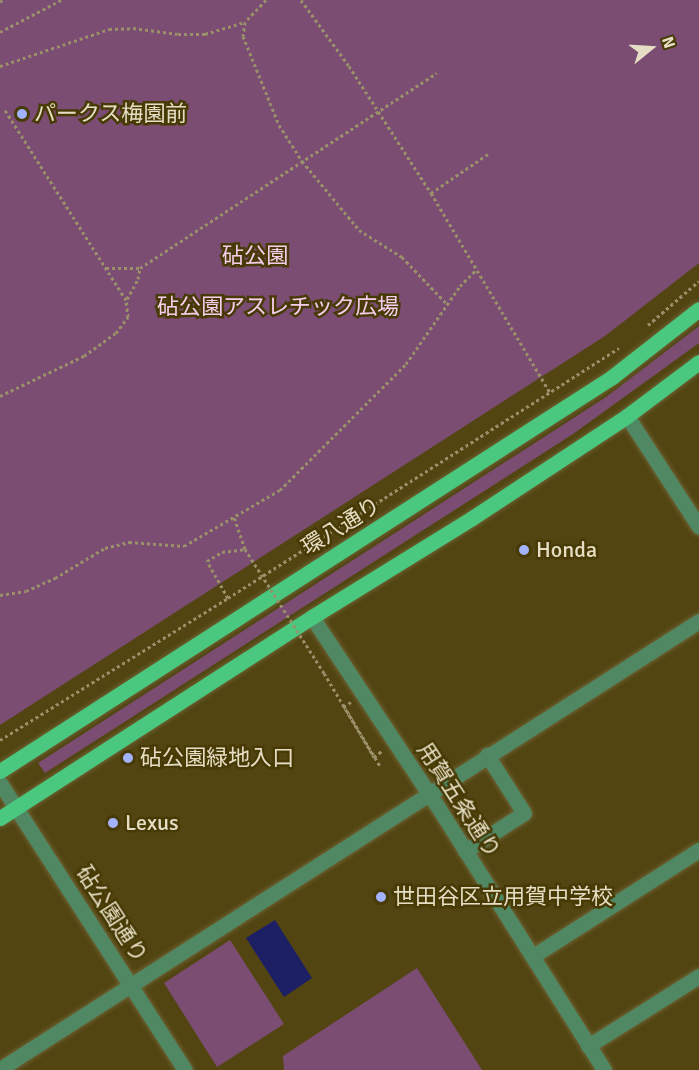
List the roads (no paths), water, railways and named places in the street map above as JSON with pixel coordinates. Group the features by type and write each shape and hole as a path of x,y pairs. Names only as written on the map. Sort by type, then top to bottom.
{"main road":[{"name":"環八通り","path":"0,771 583,396 642,356 699,309"},
{"path":"0,818 312,617 472,518 627,416 699,362"}],"street":[{"path":"627,416 699,526"},
{"name":"用賀五条通り","path":"312,617 533,956 604,1070"},
{"path":"0,1070 487,755 699,621"},
{"path":"465,851 524,813 487,755"},
{"name":"砧公園通り","path":"0,783 185,1070"},
{"path":"533,956 699,850"},
{"path":"588,1046 699,976"}],"place":[{"name":"パークス梅園前","path":"22,114"},
{"name":"Honda","path":"524,550"},
{"name":"砧公園緑地入口","path":"128,758"},
{"name":"Lexus","path":"113,823"},
{"name":"世田谷区立用賀中学校","path":"381,897"}],"park label":[{"name":"砧公園","path":"255,256"},
{"name":"砧公園アスレチック広場","path":"278,307"}]}
